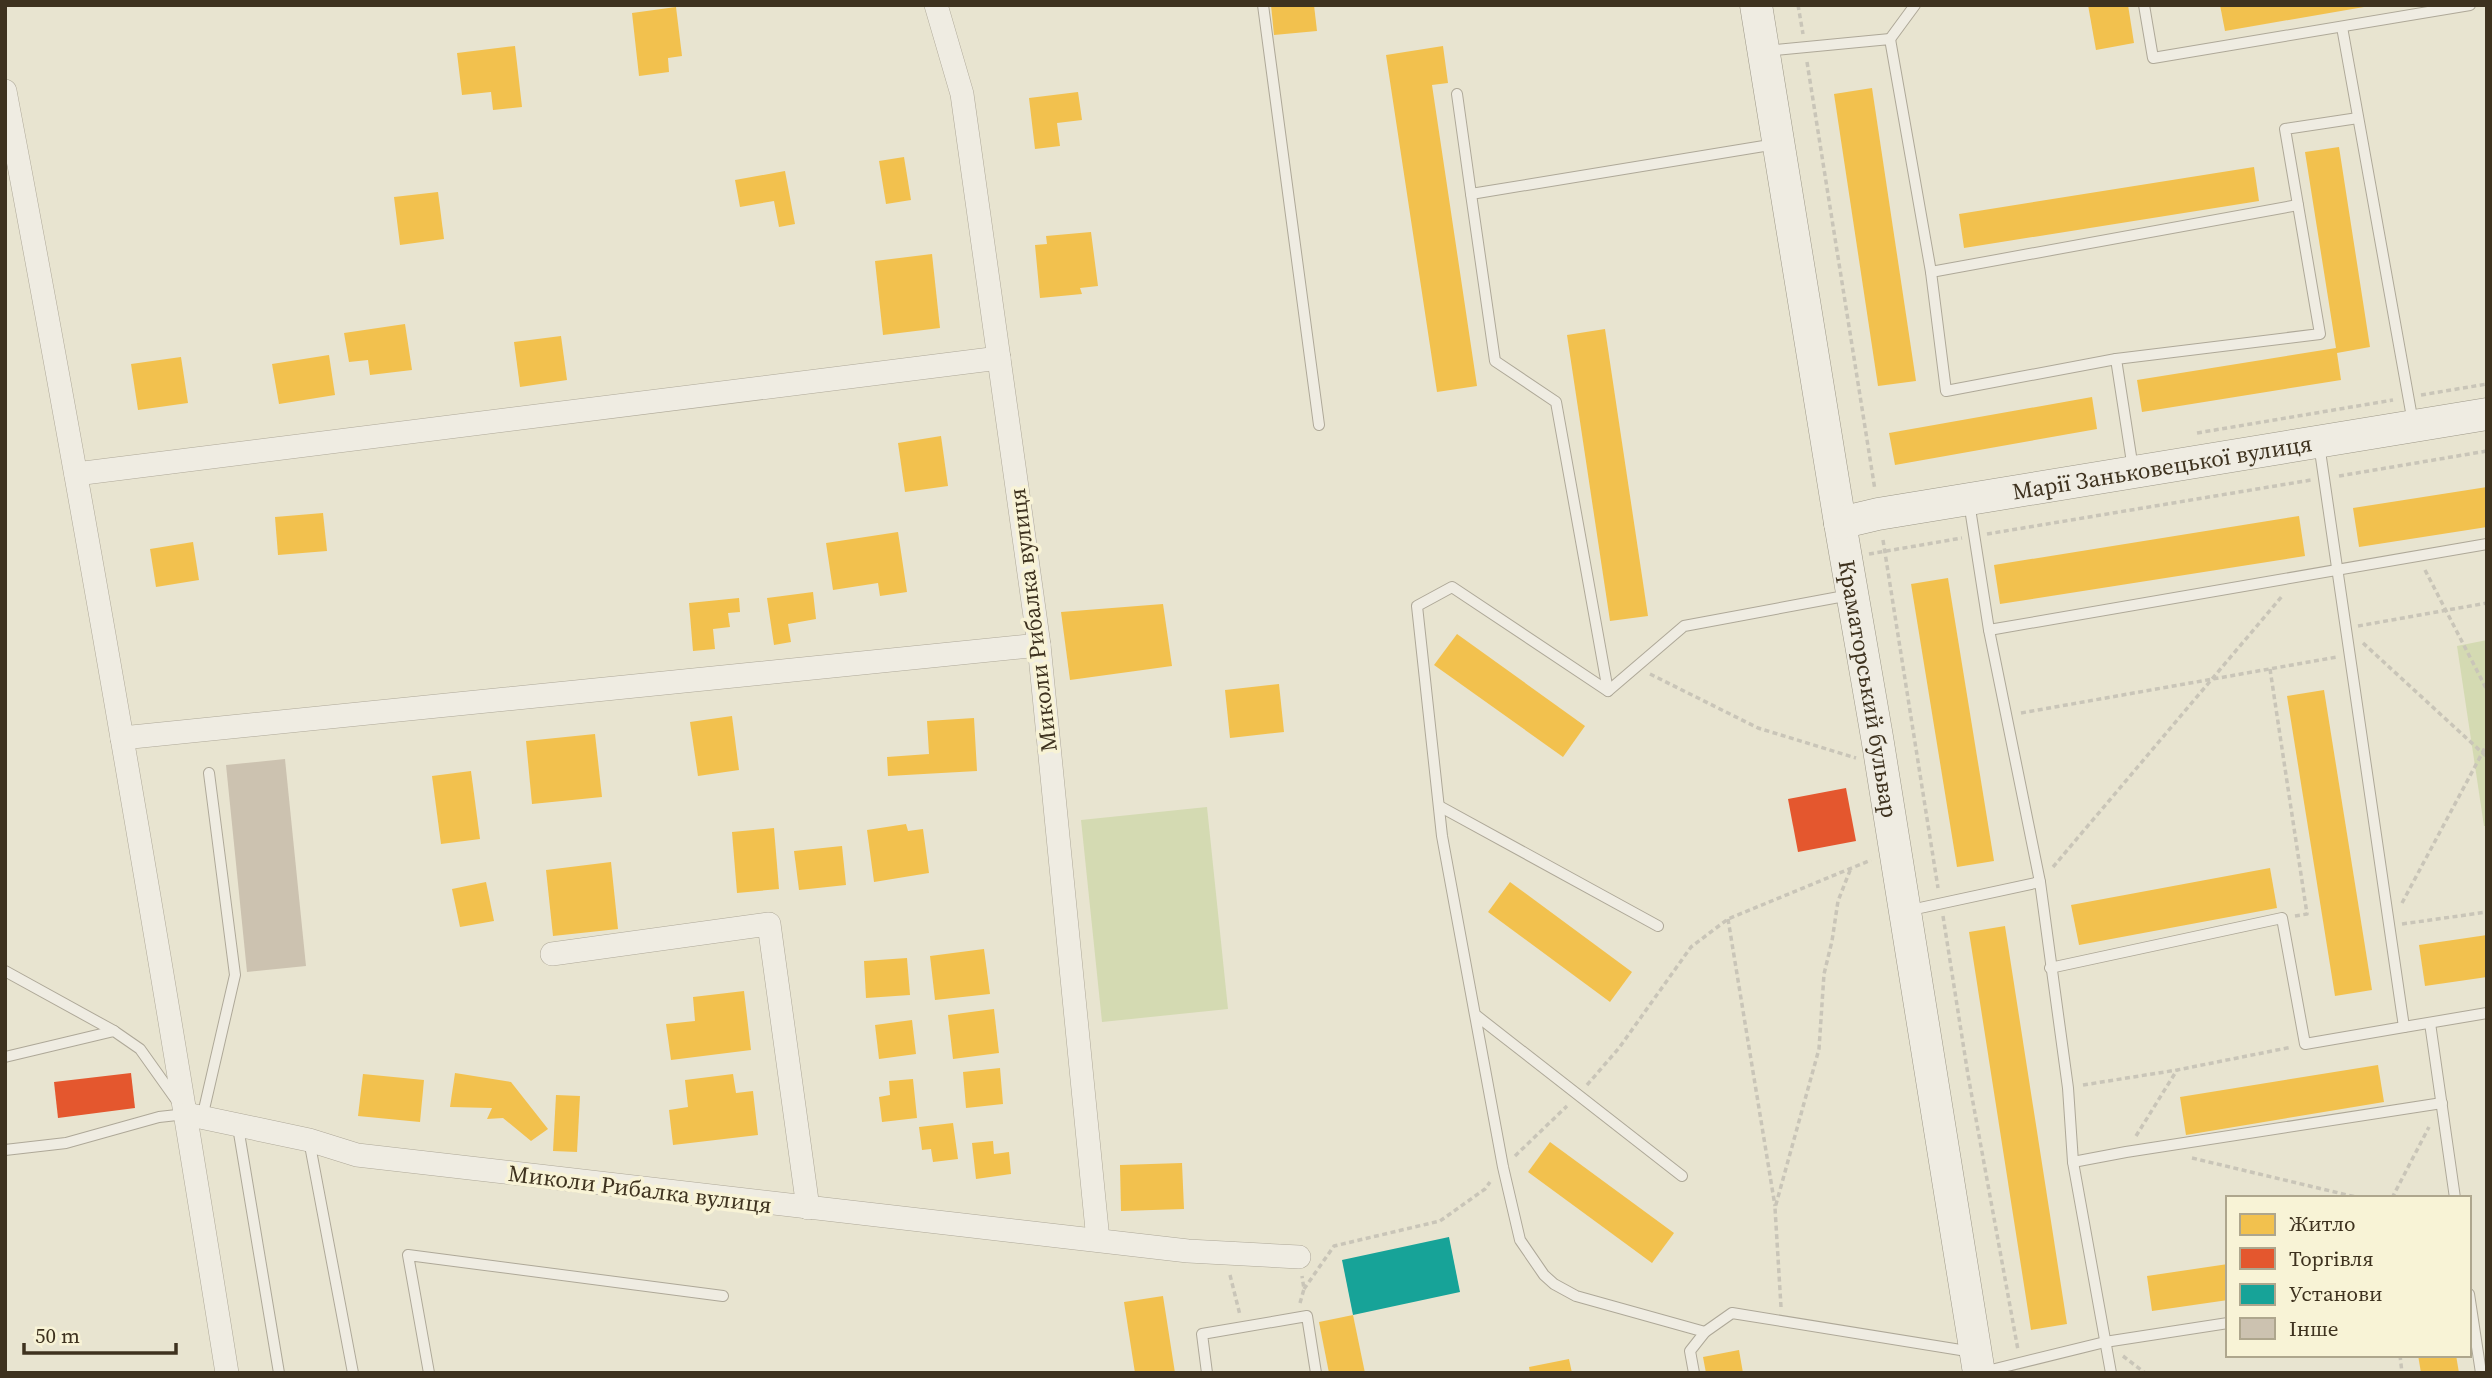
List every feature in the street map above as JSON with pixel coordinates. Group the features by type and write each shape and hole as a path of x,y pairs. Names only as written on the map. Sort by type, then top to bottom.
{"street":[{"name":"Миколи Рибалка вулиця","path":"936,5 962,94 1039,645 1098,1240"},
{"name":"Краматорський бульвар","path":"1756,5 1978,1366"},
{"path":"5,91 122,738 194,1116 227,1373"},
{"path":"76,474 999,358"},
{"name":"Марії Заньковецької вулиця","path":"1840,523 1878,514 2487,414"},
{"path":"122,738 1039,645"},
{"path":"552,954 769,924 808,1208"},
{"name":"Миколи Рибалка вулиця","path":"194,1116 309,1140 357,1155 1188,1251 1299,1257"}],"lane":[{"path":"1263,5 1319,425"},
{"path":"1763,51 1889,39 1915,5"},
{"path":"2144,5 2153,58 2470,5"},
{"path":"2342,27 2414,426"},
{"path":"1889,39 1931,272 1946,391 2116,359 2320,334 2285,129 2358,117"},
{"path":"1457,94 1495,361 1556,402 1608,691"},
{"path":"1471,194 1778,143"},
{"path":"1931,272 2298,205"},
{"path":"2116,359 2134,472"},
{"path":"2318,441 2404,1027"},
{"path":"1968,499 1989,630 2040,882 2068,1088 2073,1162 2111,1373"},
{"path":"1989,630 2487,544"},
{"path":"1608,691 1452,587 1417,606 1442,836 1503,1167 1520,1240 1544,1275 1576,1296 1705,1332"},
{"path":"1608,691 1684,626 1853,594"},
{"path":"194,1116 235,975 209,773"},
{"path":"1439,806 1658,926"},
{"path":"1905,911 2040,882"},
{"path":"2050,968 2282,918 2305,1044 2487,1013"},
{"path":"5,971 114,1031 140,1049 194,1116"},
{"path":"1477,1016 1682,1177"},
{"path":"2430,1023 2455,1196"},
{"path":"5,1057 114,1031"},
{"path":"2073,1162 2441,1103"},
{"path":"5,1150 66,1143 159,1117 194,1116"},
{"path":"238,1126 279,1373"},
{"path":"309,1140 353,1373"},
{"path":"429,1373 408,1255 723,1296"},
{"path":"2471,1307 2481,1373"},
{"path":"1694,1373 1690,1351 1705,1332 1732,1314 1782,1321 1978,1366 2020,1363 2105,1342 2226,1323"},
{"path":"1208,1373 1202,1334 1307,1316 1316,1373"}],"path":[{"path":"1798,5 1968,1075 2020,1363"},
{"path":"1847,558 2487,451"},
{"path":"2417,555 2487,690"},
{"path":"2040,882 2301,575"},
{"path":"2346,628 2487,603"},
{"path":"2346,628 2487,757"},
{"path":"2007,716 2350,654"},
{"path":"1636,667 1758,728 1882,765"},
{"path":"2270,669 2307,914 2282,918"},
{"path":"2389,926 2487,744"},
{"path":"1296,1318 1304,1289 1334,1246 1440,1221 1485,1189 1503,1167 1578,1096 1619,1048 1691,947 1727,919 1895,850"},
{"path":"1775,1208 1819,1049 1824,974 1838,901 1851,868"},
{"path":"2389,926 2487,912"},
{"path":"1727,919 1775,1208 1782,1321"},
{"path":"2068,1088 2177,1070 2305,1044"},
{"path":"2126,1152 2177,1070"},
{"path":"2393,1196 2441,1103"},
{"path":"2188,1158 2351,1196"},
{"path":"1299,1257 1304,1289"},
{"path":"1228,1268 1244,1327"}],"green space":[{"path":"2487,640 2487,826 2484,826 2457,646"},
{"path":"1207,807 1228,1009 1102,1022 1081,820"}],"building: Житло":[{"path":"1271,5 1314,5 1317,31 1274,35"},
{"path":"2088,5 2128,5 2134,43 2096,50"},
{"path":"2220,5 2364,5 2364,7 2225,31"},
{"path":"676,7 682,56 668,58 669,72 639,76 632,13"},
{"path":"515,46 522,107 493,110 491,92 462,95 457,53"},
{"path":"1443,46 1448,83 1432,85 1477,386 1437,392 1386,55"},
{"path":"1872,88 1916,381 1878,386 1834,94"},
{"path":"1078,92 1082,120 1057,123 1060,146 1035,149 1029,98"},
{"path":"2339,147 2370,347 2337,353 2341,380 2142,412 2137,380 2336,348 2305,152"},
{"path":"904,157 911,200 886,204 879,161"},
{"path":"2254,167 2259,201 1964,248 1959,214"},
{"path":"785,171 795,224 779,227 774,201 740,207 735,180"},
{"path":"438,192 444,239 400,245 394,197"},
{"path":"1091,232 1098,286 1080,288 1082,294 1040,298 1035,245 1047,244 1046,236"},
{"path":"932,254 940,328 883,335 875,261"},
{"path":"405,324 412,370 370,375 368,360 349,362 344,333"},
{"path":"1605,329 1648,616 1610,621 1567,335"},
{"path":"561,336 567,380 520,387 514,342"},
{"path":"329,355 335,395 279,404 272,364"},
{"path":"181,357 188,403 138,410 131,364"},
{"path":"2092,397 2097,429 1895,465 1889,433"},
{"path":"941,436 948,486 905,492 898,443"},
{"path":"2487,487 2487,527 2359,547 2353,508"},
{"path":"323,513 327,551 278,555 275,517"},
{"path":"2299,516 2305,556 2000,604 1994,565"},
{"path":"898,532 907,592 880,596 878,583 833,590 826,543"},
{"path":"193,542 199,580 156,587 150,549"},
{"path":"1948,578 1994,861 1957,867 1911,584"},
{"path":"813,592 816,619 788,624 791,642 774,645 767,598"},
{"path":"739,598 740,612 728,613 730,627 713,629 715,649 693,651 689,603"},
{"path":"1163,604 1172,666 1070,680 1061,612"},
{"path":"1457,634 1585,726 1563,757 1434,665"},
{"path":"1279,684 1284,732 1230,738 1225,690"},
{"path":"2324,690 2372,990 2335,996 2287,696"},
{"path":"732,716 739,770 698,776 690,722"},
{"path":"974,718 977,771 888,776 887,757 929,754 927,721"},
{"path":"595,734 602,797 532,804 526,741"},
{"path":"471,771 480,839 441,844 432,776"},
{"path":"906,824 908,831 923,829 929,873 874,882 867,830"},
{"path":"774,828 779,889 737,893 732,832"},
{"path":"842,846 846,885 799,890 794,851"},
{"path":"611,862 618,929 553,936 546,870"},
{"path":"2270,868 2277,908 2079,945 2071,905"},
{"path":"486,882 494,921 460,927 452,889"},
{"path":"1510,882 1632,972 1610,1002 1488,912"},
{"path":"2005,926 2067,1324 2031,1330 1969,932"},
{"path":"2487,935 2487,977 2425,986 2419,945"},
{"path":"984,949 990,994 935,1000 930,956"},
{"path":"907,958 910,995 866,998 864,961"},
{"path":"744,991 751,1050 671,1060 666,1024 695,1021 693,997"},
{"path":"994,1009 999,1053 953,1059 948,1015"},
{"path":"912,1020 916,1054 879,1059 875,1025"},
{"path":"2378,1065 2384,1102 2186,1135 2180,1097"},
{"path":"1000,1068 1003,1104 966,1108 963,1072"},
{"path":"455,1073 511,1082 548,1129 531,1141 503,1118 487,1119 492,1108 450,1107"},
{"path":"363,1074 424,1080 420,1122 358,1116"},
{"path":"733,1074 736,1093 753,1091 758,1135 673,1145 669,1110 688,1107 685,1080"},
{"path":"913,1079 917,1118 882,1122 879,1097 890,1095 889,1081"},
{"path":"556,1095 580,1096 577,1152 553,1151"},
{"path":"953,1123 958,1159 933,1162 931,1149 922,1150 919,1127"},
{"path":"993,1141 994,1154 1009,1152 1011,1174 976,1179 972,1143"},
{"path":"1550,1142 1674,1233 1652,1263 1528,1172"},
{"path":"1182,1163 1184,1209 1121,1211 1120,1165"},
{"path":"2226,1264 2226,1300 2152,1311 2147,1276"},
{"path":"1163,1296 1175,1373 1135,1373 1124,1302"},
{"path":"1353,1315 1365,1373 1329,1373 1319,1322"},
{"path":"1739,1350 1743,1373 1706,1373 1703,1357"},
{"path":"2418,1357 2456,1357 2459,1373 2421,1373"},
{"path":"1569,1359 1572,1373 1530,1373 1529,1367"}],"building: Торгівля":[{"path":"1846,788 1856,841 1798,852 1788,799"},
{"path":"131,1073 135,1108 58,1118 54,1082"}],"building: Установи":[{"path":"1449,1237 1460,1292 1353,1315 1342,1260"}],"building: Інше":[{"path":"285,759 306,966 247,972 226,765"}]}
